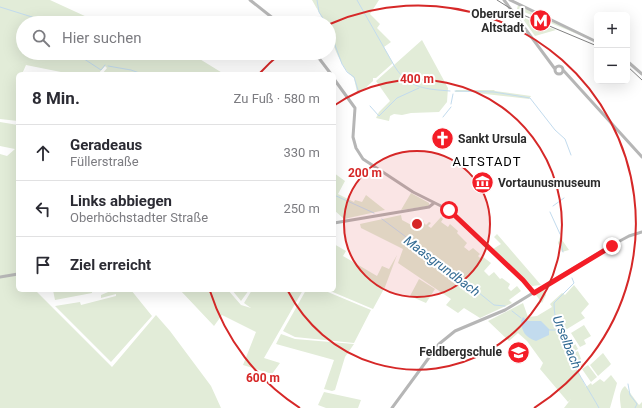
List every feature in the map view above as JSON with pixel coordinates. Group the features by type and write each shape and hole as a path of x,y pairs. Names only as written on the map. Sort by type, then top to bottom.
{"street":[{"path":"250,0 270,16"},
{"path":"504,0 556,68 556,74 562,72"},
{"path":"510,0 594,40"},
{"path":"320,60 329,72"},
{"path":"630,64 642,74"},
{"path":"556,68 561,67 562,72 569,76 642,157"},
{"path":"336,82 356,108 352,134 356,148 362,158 413,192 449,210 523,280 534,293"},
{"path":"336,223 429,207 434,203"},
{"path":"392,408 439,344 448,335 505,310 605,249 629,236 642,233"},
{"path":"0,277 16,274"}],"green space":[{"path":"0,0 50,0 85,16 16,16 16,60 201,60 221,72 104,72 107,68 105,66 100,72 61,72 26,65 23,72 16,72 16,121 0,119"},
{"path":"312,0 379,0 370,14 380,24 377,28 391,42 384,47 393,63 376,78 373,78 373,81 361,92 357,92 354,78 349,74 340,61 336,51 336,16 321,16"},
{"path":"518,5 582,36 517,9"},
{"path":"521,16 529,20 556,30 535,36"},
{"path":"422,40 448,88 447,102 439,112 411,113 402,115 394,114 390,116 389,121 376,118 379,112 390,101 376,81"},
{"path":"456,90 494,90 531,96 529,99 476,93 476,91 455,92"},
{"path":"0,122 16,125 16,292 37,292 112,367 156,315 170,331 211,386 221,408 0,408 0,154 7,156 15,149 0,146"},
{"path":"336,174 345,181 338,194 354,202 355,200 362,202 366,195 385,210 344,219 336,212"},
{"path":"411,193 429,203 429,206 401,210"},
{"path":"401,215 402,220 417,228 424,220 426,225 429,222 431,223 428,226 431,228 441,217 443,219 441,222 448,227 450,224 458,231 457,233 467,243 464,247 469,251 473,248 480,254 478,256 480,258 482,256 491,263 484,271 489,276 494,272 500,279 502,278 510,284 508,288 511,291 517,286 521,291 509,300 512,303 480,318 464,308 458,313 446,305 451,299 398,263 403,249 361,228 360,224"},
{"path":"497,234 541,285 532,286 493,249 501,244 494,237"},
{"path":"560,237 569,250 562,252 558,243"},
{"path":"336,245 346,251 343,256 377,276 382,266 389,269 397,255 385,287 373,309 333,292 336,292"},
{"path":"419,279 435,289 426,303 410,296"},
{"path":"574,285 589,304 581,313 585,318 559,334 586,387 591,383 592,385 600,379 604,382 611,375 617,383 610,408 564,408 571,399 568,402 540,369 543,363 527,341 518,333 509,341 488,321 523,303 528,317 537,316 552,307 550,304 562,293 565,295"},
{"path":"544,289 546,295 542,303 536,295"},
{"path":"53,292 92,292 92,293 55,300"},
{"path":"108,292 133,292 152,316 111,362 55,306 80,302 81,305 116,296 116,294 101,298 101,295"},
{"path":"182,292 230,292 241,305 251,308 244,303 251,292 302,292 264,358 280,363 272,374 243,365 256,332 222,315 214,326"},
{"path":"234,292 248,292 241,301"},
{"path":"305,292 328,292 371,310 354,343 295,337 283,331"},
{"path":"584,325 591,336 584,340 586,344 580,347 571,333"},
{"path":"281,334 295,339 354,344 345,357 335,390 332,391 324,389 334,360 276,344"},
{"path":"572,338 578,349 573,352 567,341"},
{"path":"578,351 583,364 577,367 572,354"},
{"path":"603,353 611,364 601,375 609,366 598,376 590,365"},
{"path":"588,365 597,377 591,382 582,369"},
{"path":"625,386 639,405 642,402 642,408 621,408 620,393"},
{"path":"324,392 361,400 358,408 326,408 318,405"}],"water":[{"path":"523,317 528,321 541,321 549,329 549,335 536,341 529,338 522,328 521,321"}],"waterway":[{"path":"317,0 319,12 322,16"},
{"name":"Urselbach","path":"357,0 395,67 406,80 412,84 426,88 450,91"},
{"name":"Maasgrundbach","path":"0,7 29,16"},
{"path":"336,48 342,64 347,72 354,77 359,93"},
{"name":"Maasgrundbach","path":"86,60 101,70 105,65"},
{"name":"Maasgrundbach","path":"108,66 136,72"},
{"path":"370,106 379,116 397,98 419,88"},
{"name":"Urselbach","path":"455,91 494,92 530,98 555,130 565,139 571,155"},
{"path":"451,104 453,94"},
{"path":"443,117 451,107"},
{"name":"Maasgrundbach","path":"336,196 374,213"},
{"name":"Urselbach","path":"553,206 564,198"},
{"name":"Urselbach","path":"550,212 560,234"},
{"name":"Maasgrundbach","path":"382,219 457,275 494,305 505,306"},
{"name":"Urselbach","path":"561,243 563,252"},
{"name":"Urselbach","path":"572,278 574,283 554,303 555,317 570,358 599,408"},
{"name":"Maasgrundbach","path":"512,311 521,318"},
{"name":"Maasgrundbach","path":"548,330 558,330"},
{"path":"628,384 630,395 637,404 635,408"}],"tram line":[{"path":"497,0 516,12 594,45"},
{"path":"630,69 642,80"}],"place":[{"name":"Oberursel Altstadt","path":"540,21"},
{"name":"Sankt Ursula","path":"442,139"},
{"name":"Vortaunusmuseum","path":"483,183"},
{"name":"Feldbergschule","path":"518,352"}],"district":[{"name":"ALTSTADT","path":"487,161"}],"route":[{"path":"449,210 523,280 534,293 591,257 612,246"}]}
